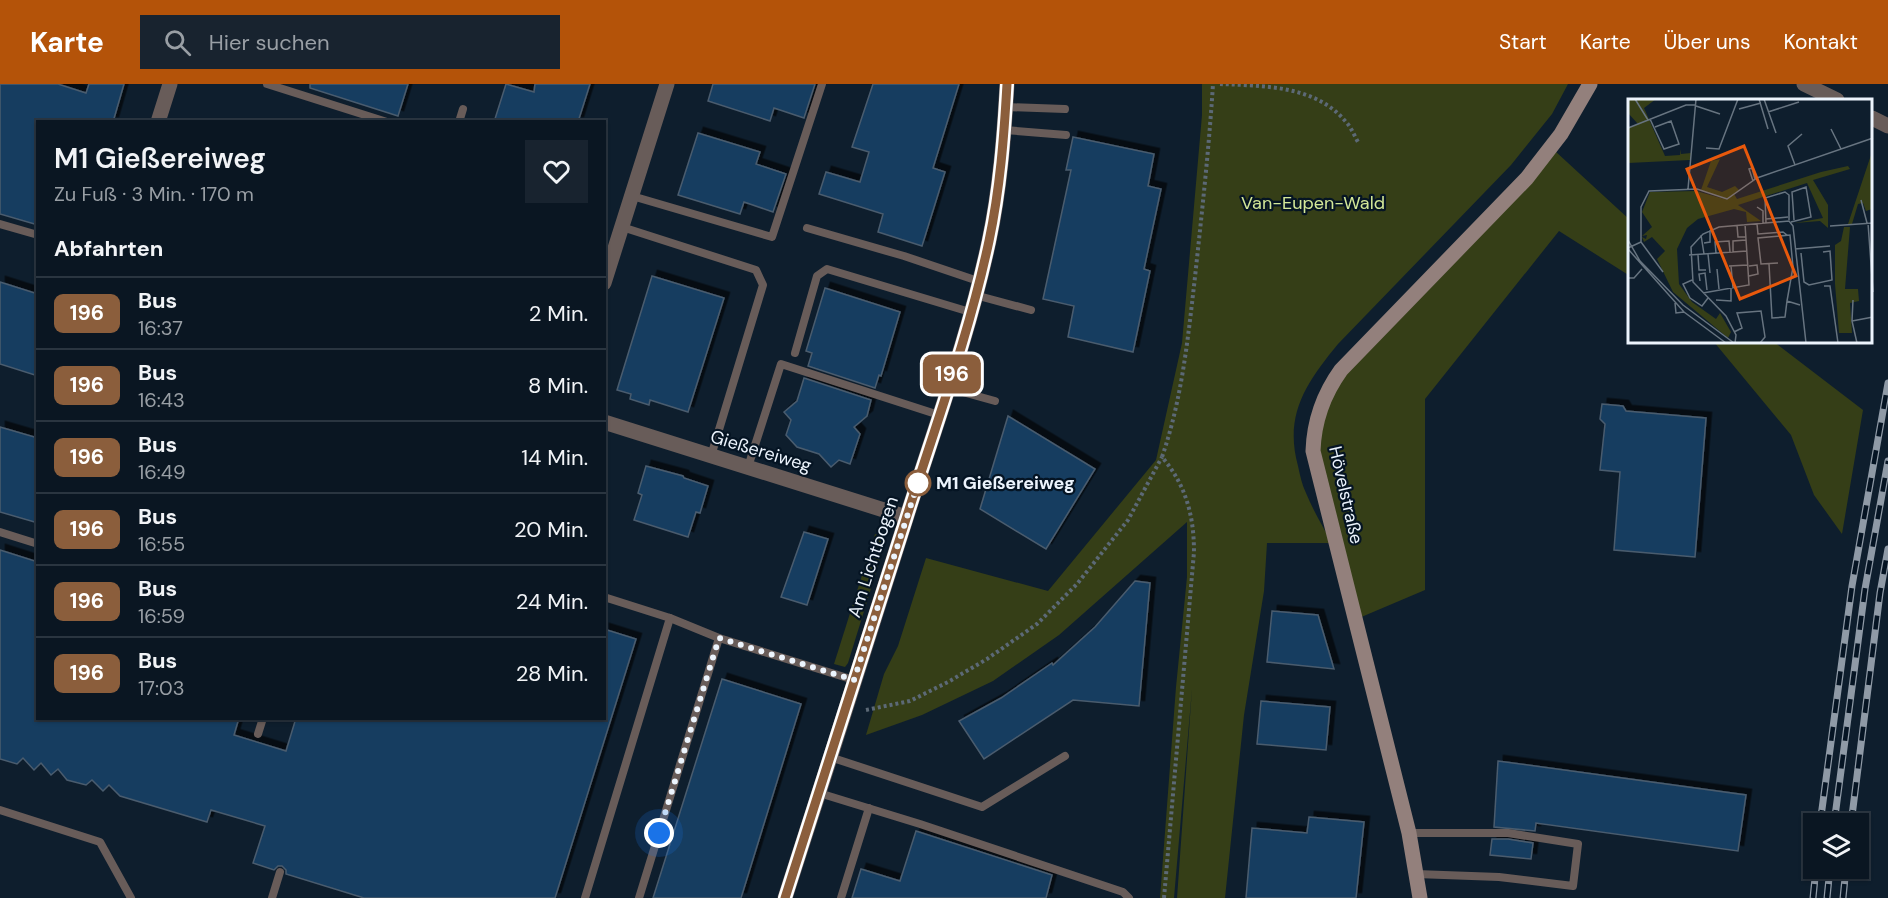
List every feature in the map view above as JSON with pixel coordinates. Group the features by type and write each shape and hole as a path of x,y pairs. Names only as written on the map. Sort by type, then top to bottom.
{"main road":[{"name":"Hövelstraße","path":"1419,898 1408,833 1314,451 1316,421 1323,397 1341,370 1527,178 1562,134 1590,84"}],"street":[{"path":"159,120 170,84"},
{"path":"606,277 667,84"},
{"name":"Am Lichtbogen","path":"785,898 948,388 977,288 990,231 1005,130 1007,84"},
{"path":"1804,84 1835,99"},
{"path":"1873,118 1888,126"},
{"name":"Gießereiweg","path":"606,424 906,517"}],"lane":[{"path":"267,84 381,120"},
{"path":"632,196 772,237 822,84"},
{"path":"1006,107 1065,109"},
{"path":"460,120 463,109"},
{"path":"1005,130 1066,135"},
{"path":"0,224 36,235"},
{"path":"622,227 756,270 763,285 711,456"},
{"path":"807,228 904,256 1031,310"},
{"path":"795,353 817,276 827,269 970,312"},
{"path":"748,468 781,363 939,414"},
{"path":"948,388 995,401"},
{"path":"0,532 36,543"},
{"path":"606,598 670,618 719,638 854,680"},
{"path":"585,898 670,618"},
{"path":"639,898 719,638"},
{"path":"258,734 262,720"},
{"path":"830,757 982,807 1065,756"},
{"path":"819,793 1123,892 1128,898"},
{"path":"841,898 868,808"},
{"path":"0,810 100,842 131,898"},
{"path":"1408,833 1508,832 1578,844 1573,886 1498,876 1416,874"},
{"path":"272,898 280,872"}],"path":[{"path":"867,710 910,700 948,682 995,654 1037,624 1077,584 1136,509 1162,457 1178,401 1187,345 1206,180 1213,84"},
{"path":"1220,84 1283,88 1306,95 1336,112 1347,122 1358,142"},
{"path":"1162,457 1178,477 1185,493 1194,535 1164,898"}],"green space":[{"name":"Van-Eupen-Wald","path":"1202,84 1568,84 1552,114 1511,165 1338,344 1308,386 1296,415 1294,448 1305,490 1332,543 1267,543 1264,591 1244,715 1225,898 1177,898 1192,689 1174,898 1160,898 1187,577 1187,522 1059,635 993,681 922,715 866,735 884,674 898,646 926,558 1048,591 1156,460 1182,343 1202,115"},
{"path":"1555,151 1628,218 1628,275 1559,231 1425,399 1425,590 1359,618 1317,450 1318,435 1336,384"},
{"path":"1716,344 1777,344 1863,410 1842,534 1814,495 1791,435"},
{"path":"875,534 882,537 881,556 845,667 834,664"}],"building":[{"path":"0,84 58,84 86,93 89,84 124,84 114,120 36,120 36,224 0,214"},
{"path":"310,84 408,84 398,116 310,88"},
{"path":"506,84 534,92 535,84 590,84 579,120 495,120"},
{"path":"713,84 815,84 804,118 774,108 770,121 708,101"},
{"path":"873,84 959,84 933,168 945,172 922,246 878,232 883,214 819,194 826,172 860,182 869,152 852,147"},
{"path":"698,133 760,152 756,164 786,174 773,212 744,202 740,214 678,195"},
{"path":"1073,137 1154,154 1148,186 1161,189 1144,269 1150,271 1133,352 1068,337 1074,306 1043,299 1071,170 1066,170"},
{"path":"652,276 724,298 688,412 650,400 649,405 630,399 631,394 617,390"},
{"path":"0,282 36,293 36,375 0,364"},
{"path":"825,288 900,312 881,376 879,375 875,388 808,366 812,353 806,351"},
{"path":"804,378 871,400 867,416 854,427 860,434 850,464 839,460 831,467 819,454 797,447 786,435 791,420 784,412 797,401"},
{"path":"1602,404 1623,406 1626,411 1706,418 1695,557 1614,550 1620,472 1600,470 1605,424 1600,419"},
{"path":"1008,416 1095,469 1046,549 980,509"},
{"path":"0,427 36,437 36,522 0,512"},
{"path":"646,466 683,476 708,486 700,513 696,512 688,537 634,520 642,495 638,493"},
{"path":"804,532 828,539 807,605 781,597"},
{"path":"0,550 36,561 36,720 238,720 234,735 286,751 295,720 606,720 606,630 636,639 555,898 364,898 286,874 282,866 274,870 253,863 265,826 211,810 207,822 120,796 109,785 103,791 92,780 86,785 67,780 58,769 51,775 41,763 34,770 23,758 17,764 0,759"},
{"path":"1135,581 1150,583 1139,706 1073,700 984,759 959,721 1001,698 1052,663 1053,665 1095,627"},
{"path":"1272,611 1318,615 1334,669 1267,662"},
{"path":"722,679 801,704 741,898 653,898"},
{"path":"1261,701 1330,707 1326,750 1257,744"},
{"path":"1498,761 1746,795 1738,851 1536,823 1535,831 1494,827"},
{"path":"1309,817 1364,822 1356,898 1246,898 1252,828 1307,833"},
{"path":"916,831 1052,875 1046,898 852,898 861,869 900,881"},
{"path":"1492,839 1533,843 1531,859 1490,855"}],"railway":[{"path":"1821,813 1852,586 1888,383"},
{"path":"1835,813 1865,589 1888,461"},
{"path":"1852,813 1880,593 1888,549"},
{"path":"1813,898 1815,879"},
{"path":"1827,898 1829,879"},
{"path":"1843,898 1845,879"}],"bus line":[{"name":"196","path":"785,898 929,448 975,295 989,241 999,181 1007,84"}],"place":[{"name":"M1 Gießereiweg","path":"918,483"}],"route":[{"path":"659,833 719,638 854,680 918,483"}]}
